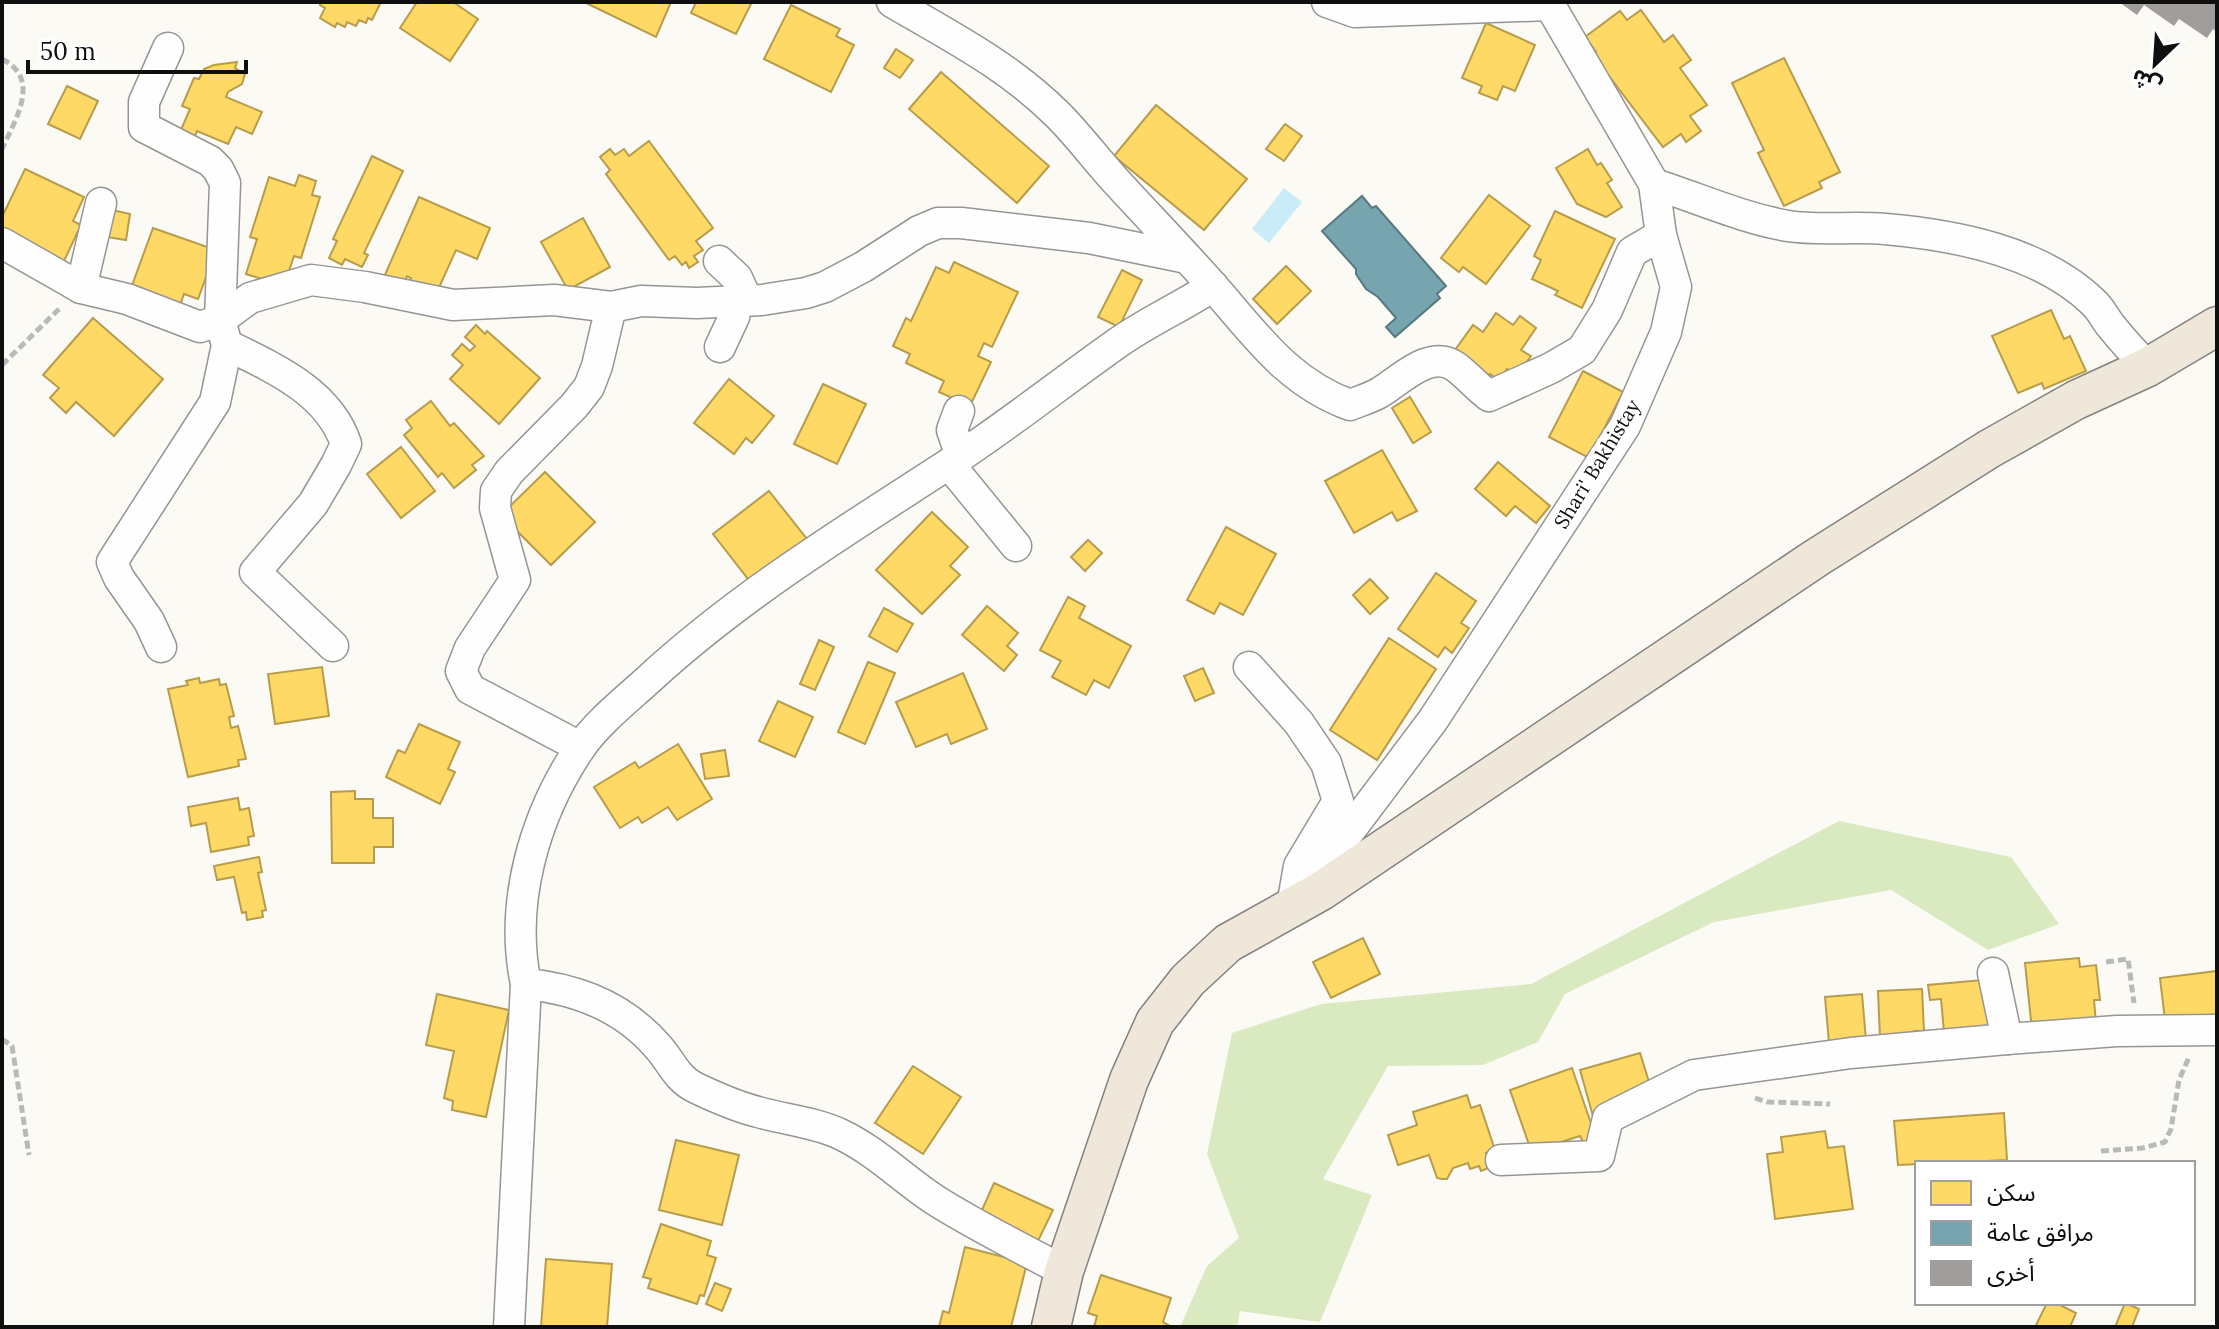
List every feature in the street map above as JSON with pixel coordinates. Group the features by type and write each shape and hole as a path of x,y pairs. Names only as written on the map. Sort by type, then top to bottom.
{"main road":[{"path":"1051,1327 1064,1271 1129,1080 1155,1022 1188,980 1228,943 1306,898 1856,533 2001,442 2076,400 2148,367 2217,326"}],"street":[{"path":"892,2 997,63 1030,88 1213,286 1255,339 1297,376 1326,396 1350,405 1376,395 1396,383 1410,369 1436,363 1454,365 1489,396 1551,368 1582,350 1607,310 1632,252 1661,235"},
{"path":"1327,2 1355,12 1549,3 1654,184 1789,226 1884,229 1965,241 2041,266 2072,284 2095,303 2110,325 2148,367"},
{"path":"161,647 149,621 119,578 112,562 215,402 224,332 225,183 210,161 144,127 144,102 168,48"},
{"name":"Shari' Bakhistay","path":"1306,898 1336,849 1433,720 1625,426 1666,332 1676,287 1661,235 1654,184"},
{"path":"81,288 101,203"},
{"path":"224,332 250,298 311,280 365,287 453,305 554,300 611,307 641,301 742,301 806,293 825,287 863,267 919,231 938,223 1089,238 1187,258"},
{"path":"2,243 81,288 127,299 200,327 224,332 259,360 316,396 340,425 346,444 336,465 313,504 255,572 333,646"},
{"path":"719,261 737,278 742,301 720,347"},
{"path":"509,1327 526,984 521,960 521,930 528,868 544,817 580,747 621,704 713,623 768,582 955,460 1123,340 1213,286"},
{"path":"580,747 470,689 461,671 470,648 515,580 495,508 496,491 509,472 589,387 611,307"},
{"path":"959,411 952,430 955,460 1016,546"},
{"path":"1249,667 1299,723 1326,763 1338,801 1299,866 1306,898"},
{"path":"1993,973 2007,1039"},
{"path":"526,984 552,987 613,1008 636,1023 679,1077 695,1087 757,1112 800,1120 841,1134 872,1151 936,1200 1064,1271"},
{"path":"1501,1160 1599,1156 1608,1118 1694,1075 1851,1053 1939,1058 2007,1039 2209,1030"}],"path":[{"path":"2,59 16,66 22,79 23,103 2,149"},
{"path":"2,365 81,288"},
{"path":"2106,962 2128,959 2138,1031"},
{"path":"2101,1151 2143,1148 2165,1142 2171,1129 2179,1080 2209,1030"},
{"path":"2,1039 12,1046 29,1155"}],"green space":[{"path":"1839,821 2011,857 2059,924 1988,950 1891,890 1714,922 1565,994 1538,1042 1483,1065 1388,1066 1323,1179 1372,1195 1320,1322 1240,1311 1237,1327 1180,1327 1207,1266 1239,1238 1207,1154 1232,1033 1321,1004 1531,984"}],"water":[{"path":"1284,188 1302,202 1269,243 1252,229"}],"building: سكن":[{"path":"321,2 381,2 372,20 368,18 366,23 359,20 356,26 347,22 345,27 337,23 335,27 320,18 325,8 320,5"},
{"path":"417,2 453,2 478,19 450,61 400,28"},
{"path":"584,2 671,2 656,37"},
{"path":"696,2 752,2 736,34 691,13"},
{"path":"791,5 840,29 836,36 854,45 831,92 764,59"},
{"path":"1641,10 1664,42 1673,35 1691,60 1680,68 1707,105 1690,116 1701,131 1686,142 1681,134 1663,147 1593,55 1596,52 1585,37 1620,11 1627,20"},
{"path":"1486,23 1535,45 1515,91 1503,86 1497,100 1479,93 1482,86 1462,78"},
{"path":"896,49 913,60 900,78 884,68"},
{"path":"1784,58 1840,172 1819,182 1822,188 1784,206 1758,153 1764,150 1732,83"},
{"path":"237,62 235,68 245,74 242,84 228,92 226,97 262,112 252,134 236,127 228,144 197,131 194,139 180,132 190,109 182,106 194,78 199,79 204,69 214,65"},
{"path":"941,72 1049,166 1017,203 909,109"},
{"path":"67,86 98,101 80,139 48,124"},
{"path":"1156,105 1247,179 1204,230 1114,156"},
{"path":"1285,124 1302,136 1284,161 1266,149"},
{"path":"649,141 713,228 696,241 703,250 694,256 698,262 689,268 686,262 682,265 675,256 669,260 606,174 610,170 600,157 610,149 615,155 624,149 629,156"},
{"path":"1588,149 1597,165 1601,163 1612,180 1607,183 1622,207 1606,217 1577,204 1556,168"},
{"path":"372,156 403,171 364,253 368,255 362,267 345,259 342,265 329,258 337,241 333,239"},
{"path":"25,169 84,197 73,221 81,225 63,263 2,234 2,217"},
{"path":"299,175 316,181 312,195 320,197 301,258 294,256 284,286 246,274 257,239 250,237 269,177 295,186"},
{"path":"1489,195 1530,226 1486,284 1463,267 1459,272 1441,258"},
{"path":"419,197 490,228 477,259 456,250 437,292 407,289 411,278 407,276 400,292 381,284"},
{"path":"112,210 130,214 126,240 107,237"},
{"path":"1555,211 1615,239 1582,308 1555,295 1558,291 1532,279 1541,260 1534,256"},
{"path":"583,218 610,267 568,290 541,242"},
{"path":"153,228 216,250 198,299 184,294 180,305 130,291"},
{"path":"954,262 1018,292 992,347 984,343 978,356 991,362 970,406 939,392 944,381 906,363 910,354 893,346 906,318 911,321 936,267 949,273"},
{"path":"1286,266 1311,291 1277,324 1253,299"},
{"path":"1122,270 1142,280 1119,327 1098,317"},
{"path":"2051,310 2064,339 2070,336 2086,371 2044,389 2042,383 2018,393 1992,336"},
{"path":"1496,313 1513,325 1520,316 1536,328 1521,350 1531,356 1517,376 1507,369 1499,381 1490,374 1484,382 1450,357 1473,325 1483,332"},
{"path":"93,318 163,379 114,436 76,402 66,413 50,398 59,388 43,375"},
{"path":"476,325 540,378 499,424 450,379 463,365 452,355 462,344 470,351 475,346 465,337"},
{"path":"1583,371 1623,392 1589,458 1549,437"},
{"path":"729,379 774,416 752,443 746,438 734,454 694,423"},
{"path":"823,384 866,404 837,464 794,444"},
{"path":"1410,397 1431,432 1413,443 1392,408"},
{"path":"431,401 450,426 454,423 484,456 472,465 476,470 454,488 442,473 438,477 404,435 412,428 406,420"},
{"path":"401,447 435,491 401,518 367,474"},
{"path":"1382,450 1417,511 1397,521 1392,512 1354,533 1325,481"},
{"path":"1498,462 1550,506 1536,523 1515,506 1506,516 1475,489"},
{"path":"545,472 595,522 551,565 501,515"},
{"path":"769,491 811,544 755,588 713,534"},
{"path":"932,512 968,547 950,566 960,575 922,614 876,570"},
{"path":"1226,527 1276,554 1243,615 1220,603 1214,614 1187,600"},
{"path":"1088,540 1102,553 1085,571 1071,557"},
{"path":"1436,573 1476,601 1461,623 1469,628 1452,653 1445,647 1438,657 1398,629"},
{"path":"1370,579 1388,598 1370,614 1353,595"},
{"path":"1068,597 1085,606 1079,618 1131,646 1109,688 1094,680 1086,695 1052,677 1061,661 1040,650"},
{"path":"987,606 1018,633 1007,646 1017,655 1004,671 962,635"},
{"path":"884,608 913,624 897,652 869,636"},
{"path":"1389,638 1436,669 1377,760 1330,730"},
{"path":"819,640 834,647 815,690 800,684"},
{"path":"868,662 895,673 865,744 838,732"},
{"path":"322,667 329,716 275,724 268,674"},
{"path":"1203,668 1214,693 1195,701 1184,676"},
{"path":"963,673 987,729 951,744 947,734 916,747 896,702"},
{"path":"199,678 200,683 219,679 220,685 226,684 234,716 229,717 231,728 238,726 246,759 238,760 239,766 188,777 168,689 188,685 186,681"},
{"path":"778,701 813,717 795,757 759,741"},
{"path":"419,724 460,742 448,769 455,772 440,804 386,777 398,750 405,753"},
{"path":"678,744 712,799 677,820 668,807 642,823 638,817 620,828 594,787 635,762 639,768"},
{"path":"725,750 729,776 705,779 701,754"},
{"path":"355,791 355,799 373,799 373,818 393,818 393,847 374,847 374,863 332,863 331,792"},
{"path":"238,798 240,810 249,808 254,836 248,837 249,845 211,852 206,823 191,826 188,807"},
{"path":"259,857 262,872 258,873 266,910 262,911 263,917 247,920 246,912 242,913 234,877 217,880 214,866"},
{"path":"1363,938 1380,974 1331,998 1313,962"},
{"path":"2079,958 2080,967 2096,965 2100,1000 2094,1000 2096,1023 2032,1030 2025,963"},
{"path":"2217,971 2217,1022 2166,1028 2160,978"},
{"path":"1982,980 1990,1032 1944,1032 1941,999 1930,1000 1928,985"},
{"path":"1922,989 1924,1031 1914,1031 1914,1037 1880,1038 1878,991"},
{"path":"437,994 509,1010 486,1117 452,1110 453,1101 444,1098 454,1051 426,1045"},
{"path":"1862,994 1866,1040 1829,1043 1825,997"},
{"path":"1640,1053 1650,1085 1593,1116 1580,1070"},
{"path":"913,1066 961,1097 923,1154 875,1123"},
{"path":"1572,1068 1596,1138 1583,1142 1580,1136 1558,1143 1534,1159 1510,1090"},
{"path":"1467,1095 1471,1108 1480,1105 1495,1150 1486,1153 1491,1167 1481,1171 1479,1166 1470,1169 1468,1163 1453,1168 1447,1179 1442,1179 1437,1178 1429,1155 1398,1165 1388,1135 1417,1125 1413,1112"},
{"path":"2004,1113 2007,1160 1915,1161 1915,1164 1898,1165 1894,1121"},
{"path":"1825,1131 1828,1148 1844,1146 1853,1209 1775,1219 1767,1154 1783,1152 1781,1137"},
{"path":"676,1140 739,1155 722,1225 659,1210"},
{"path":"994,1183 1053,1210 1036,1245 978,1219"},
{"path":"661,1224 711,1241 707,1255 716,1258 704,1296 700,1295 697,1304 648,1288 651,1279 643,1277"},
{"path":"965,1247 1027,1263 1011,1327 939,1327 943,1311 949,1313"},
{"path":"546,1259 612,1264 607,1327 541,1327"},
{"path":"1101,1275 1171,1298 1163,1322 1172,1327 1094,1327 1097,1316 1088,1313"},
{"path":"715,1283 731,1289 722,1311 706,1304"},
{"path":"2046,1305 2060,1305 2076,1313 2070,1327 2035,1327"},
{"path":"2124,1305 2139,1309 2132,1327 2115,1327"}],"building: مرافق عامة":[{"path":"1362,196 1372,208 1376,206 1446,286 1437,294 1440,298 1395,337 1386,327 1396,318 1378,297 1366,289 1356,269 1322,231"}],"building: أخرى":[{"path":"2119,2 2217,2 2217,32 2213,29 2207,38 2179,19 2174,26 2144,5 2137,15"}]}
